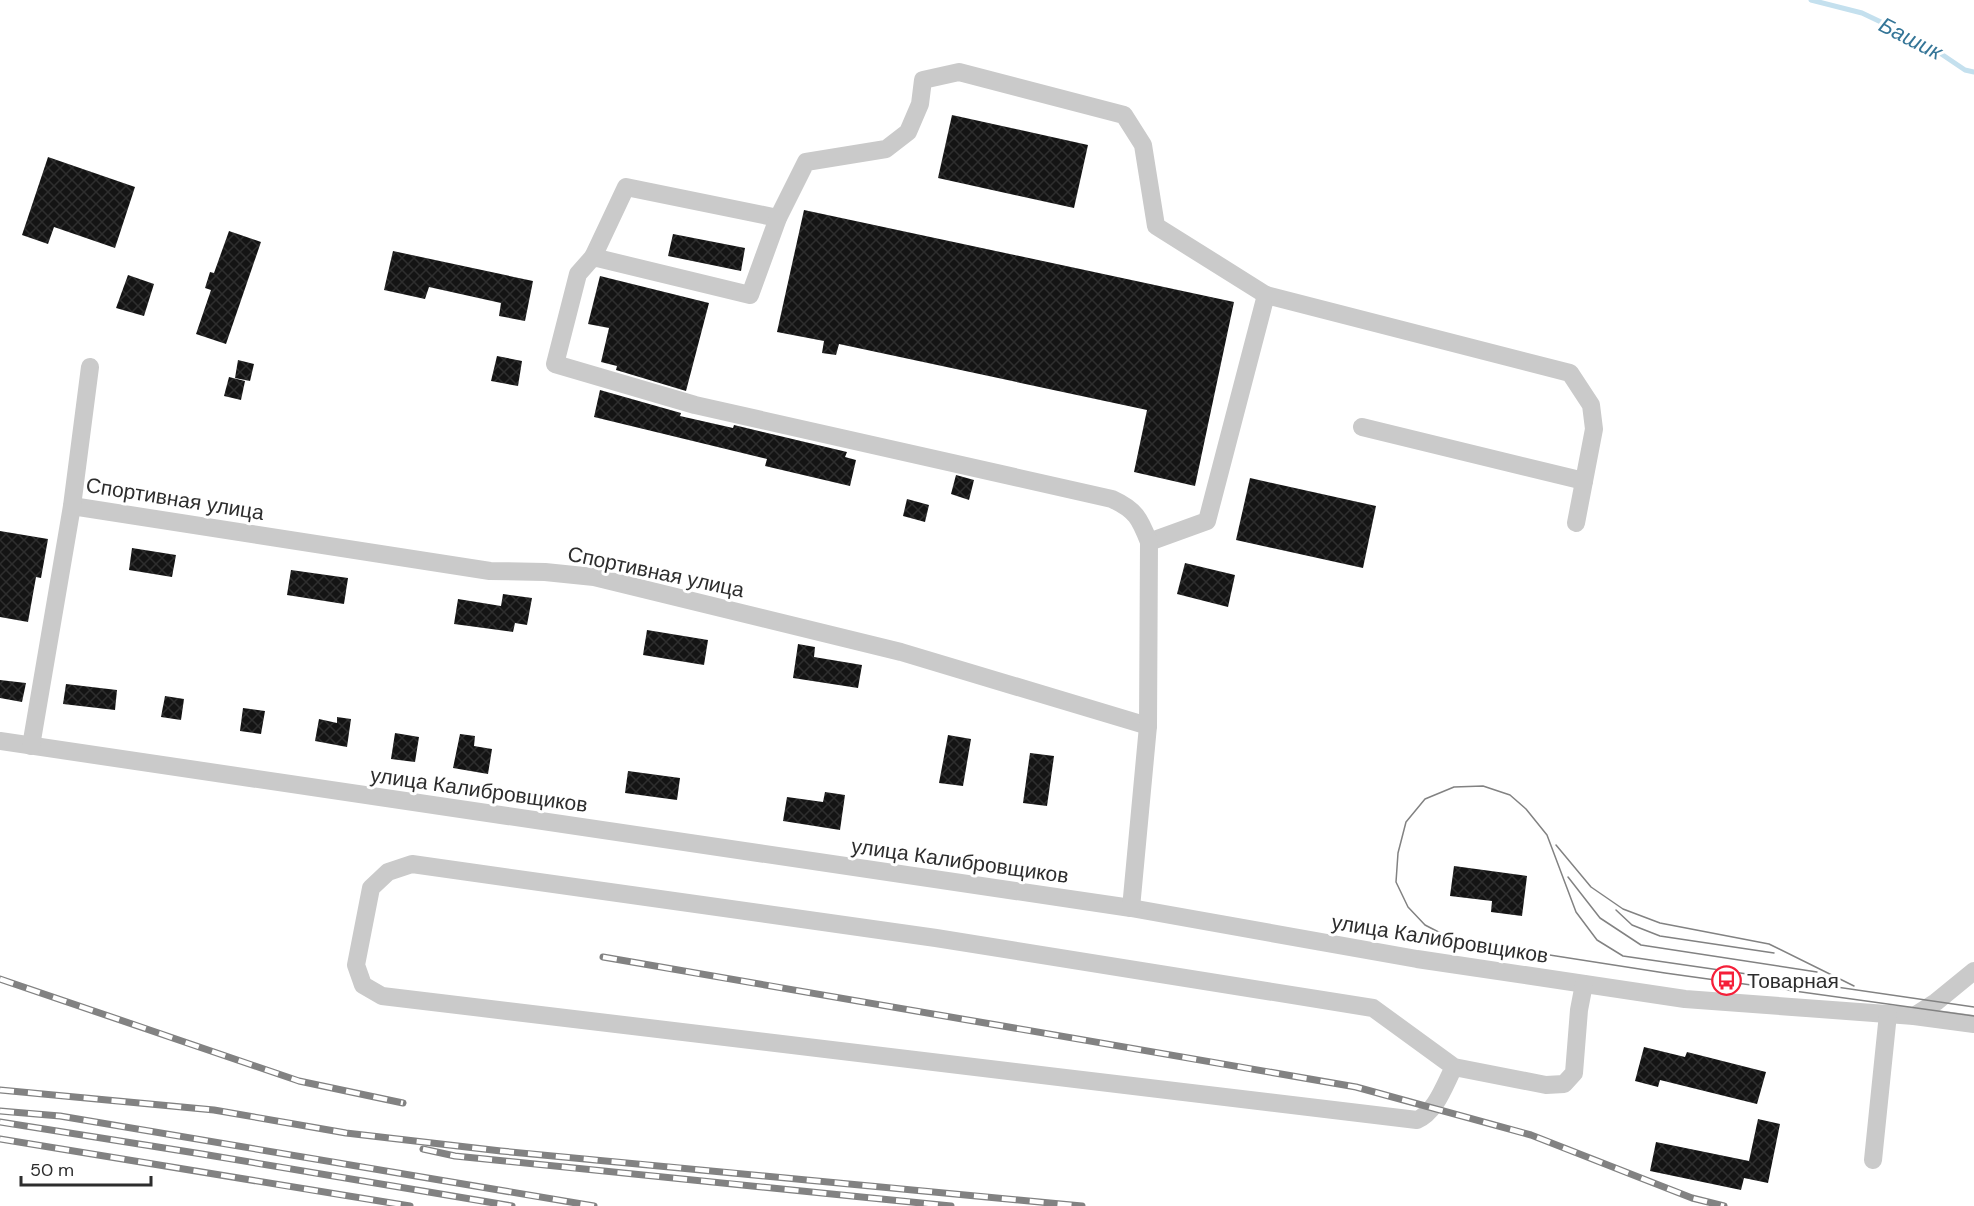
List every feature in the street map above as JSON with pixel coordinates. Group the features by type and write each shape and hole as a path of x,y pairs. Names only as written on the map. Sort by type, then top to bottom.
{"street":[{"path":"593,257 750,295 778,218 806,162 886,149 908,132 920,104 923,80 959,72 1124,115 1143,145 1156,226 1266,295 1570,373 1591,405 1594,429 1576,523"},
{"path":"778,218 626,187 593,257 578,274 555,364 695,405 1113,500 1129,507 1140,520 1149,542 1148,726 1131,908"},
{"path":"1149,542 1207,521 1266,295"},
{"path":"31,746 72,506 90,367"},
{"path":"1362,427 1584,481"},
{"name":"Спортивная улица","path":"72,506 489,571 545,572 594,577 902,652 1148,726"},
{"name":"улица Калибровщиков","path":"0,741 1131,908 1417,959 1685,999 1914,1016 1974,1024"},
{"path":"1454,1067 1432,1108 1423,1118 1417,1120 382,996 363,985 356,965 371,888 388,872 412,864 936,938 1374,1008 1454,1067 1546,1085 1564,1084 1574,1073 1579,1010 1584,984"},
{"path":"1914,1016 1936,1002 1974,971"},
{"path":"1873,1160 1888,1014"}],"building":[{"path":"952,115 1088,145 1074,208 938,178"},
{"path":"48,157 135,187 115,248 54,227 48,244 22,235"},
{"path":"804,210 1234,302 1195,486 1134,472 1147,410 839,344 836,355 822,353 824,341 777,332"},
{"path":"229,231 261,242 226,344 196,334 211,290 205,288 210,272 214,273"},
{"path":"673,234 745,248 741,271 668,256"},
{"path":"393,251 533,281 525,321 499,316 501,303 429,287 425,299 384,290"},
{"path":"128,275 154,284 144,316 116,308"},
{"path":"600,276 709,303 686,391 616,370 617,366 601,362 609,328 588,324"},
{"path":"497,356 522,361 518,386 491,381"},
{"path":"238,360 254,364 250,381 235,378"},
{"path":"229,377 245,381 241,400 224,396"},
{"path":"600,390 681,413 680,416 733,428 734,425 847,452 845,457 856,460 850,486 765,466 767,459 594,417"},
{"path":"956,475 974,480 969,500 951,494"},
{"path":"1250,478 1376,506 1363,568 1236,540"},
{"path":"907,499 929,505 925,522 903,516"},
{"path":"0,531 48,539 41,578 36,577 28,622 0,617"},
{"path":"132,548 176,555 172,577 129,570"},
{"path":"1185,563 1235,575 1228,607 1177,594"},
{"path":"291,570 348,578 344,604 287,595"},
{"path":"503,594 532,598 527,625 515,623 513,632 454,624 458,599 501,606"},
{"path":"647,630 708,640 704,665 643,655"},
{"path":"798,644 815,647 814,657 862,665 858,688 793,678"},
{"path":"0,680 26,683 22,702 0,698"},
{"path":"66,684 117,690 115,710 63,704"},
{"path":"165,696 184,699 181,720 161,717"},
{"path":"243,708 265,711 261,734 240,731"},
{"path":"337,717 351,719 347,747 315,741 319,719 337,723"},
{"path":"395,733 419,737 415,762 391,759"},
{"path":"460,734 475,736 474,746 492,749 488,774 453,768"},
{"path":"948,735 971,739 963,786 939,783"},
{"path":"1030,753 1054,756 1047,806 1023,803"},
{"path":"628,771 680,778 677,800 625,793"},
{"path":"825,792 845,795 840,830 783,821 787,797 823,802"},
{"path":"1454,866 1527,876 1522,916 1491,912 1492,901 1450,896"},
{"path":"1644,1047 1685,1057 1687,1052 1766,1072 1757,1104 1660,1080 1658,1087 1635,1081"},
{"path":"1758,1119 1780,1124 1768,1183 1744,1178 1741,1190 1650,1171 1656,1142 1749,1161"}],"waterway":[{"name":"Башик","path":"1811,0 1862,13 1925,43 1965,70 1974,72"}],"tram line":[{"path":"1974,1007 1623,956 1597,940 1576,912 1547,835 1526,809 1510,795 1483,786 1454,787 1425,799 1406,822 1398,853 1396,882 1408,907 1425,925 1454,940 1665,973 1974,1016"},
{"path":"1556,845 1591,887 1623,909 1660,923 1769,944 1854,986"},
{"path":"1568,877 1600,918 1641,945 1817,972"},
{"path":"1616,910 1632,925 1660,936 1774,953"}],"railway":[{"path":"603,957 1356,1087 1531,1135 1692,1198 1724,1206"},
{"path":"0,979 299,1081 403,1103"},
{"path":"0,1090 214,1110 346,1133 501,1151 1082,1206"},
{"path":"0,1111 60,1116 594,1206"},
{"path":"0,1122 512,1206"},
{"path":"0,1139 410,1206"},
{"path":"423,1149 455,1156 951,1206"}],"place":[{"name":"Товарная","path":"1726,981"}]}
